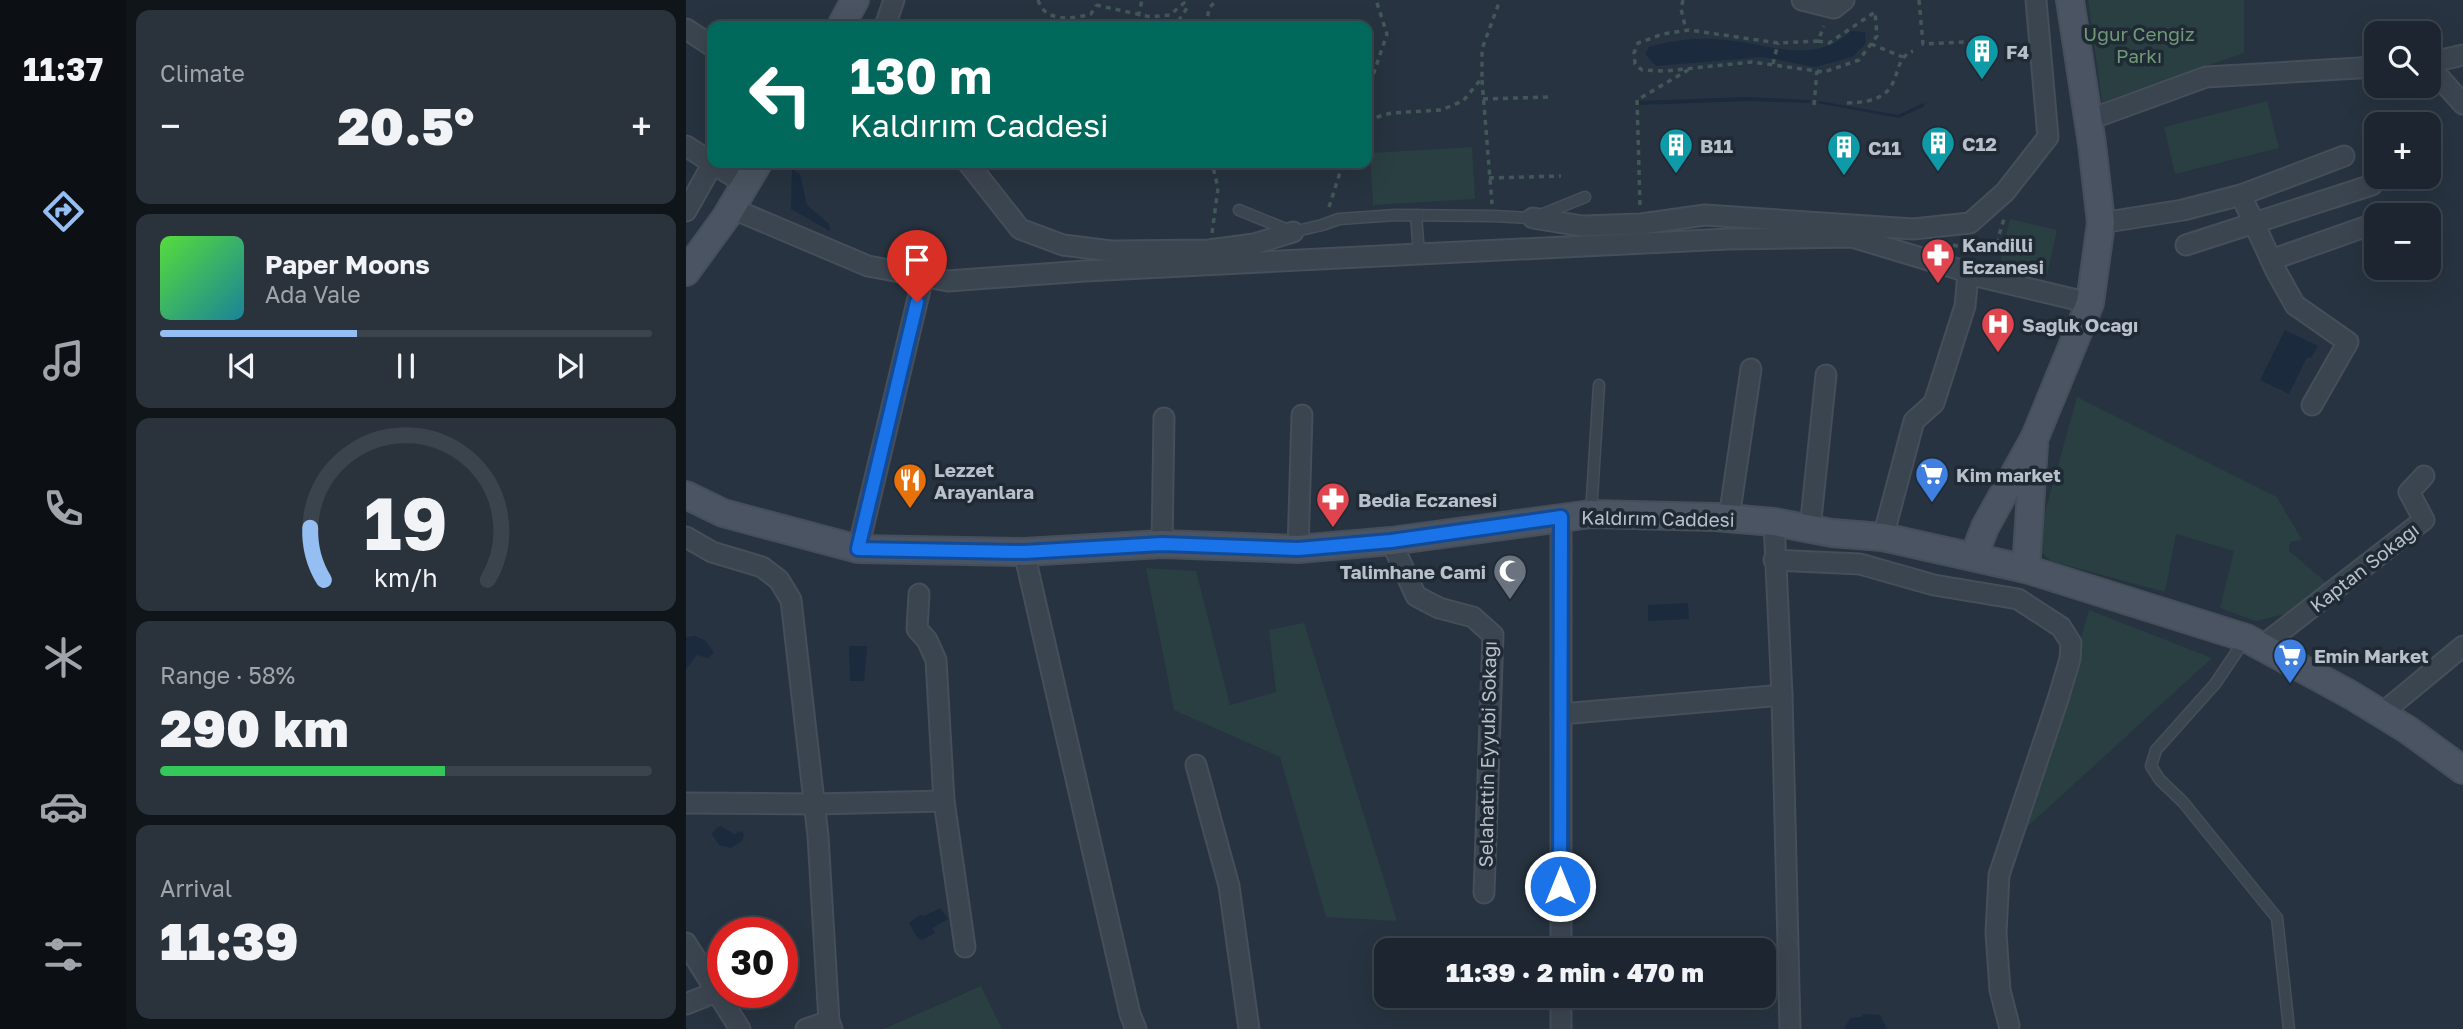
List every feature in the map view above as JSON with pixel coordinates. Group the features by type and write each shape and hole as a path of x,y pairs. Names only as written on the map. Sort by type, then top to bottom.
{"street":[{"path":"844,21 855,0"},
{"path":"887,21 894,0"},
{"path":"1802,0 1837,4"},
{"path":"1533,218 1582,226 1641,224 1705,215 1913,229 1970,223 2005,192 2048,137 2036,0"},
{"path":"1974,555 1985,527 2035,437 2091,303 2101,223 2070,0"},
{"path":"686,29 707,43"},
{"path":"2441,61 2463,55"},
{"path":"2088,120 2206,77 2364,68"},
{"path":"2441,78 2463,104"},
{"path":"686,146 707,161"},
{"path":"2101,223 2183,210 2241,195 2344,156"},
{"path":"686,211 710,168"},
{"path":"686,272 731,208 751,173 727,168"},
{"path":"972,168 1020,229 1063,244 1111,251 1209,250 1254,244 1293,232"},
{"path":"2186,245 2364,188"},
{"path":"2241,195 2295,305 2347,342 2312,405"},
{"path":"731,208 868,267 948,281 1085,271 1419,254 1728,239 1852,237 1968,274 2091,303"},
{"path":"2271,260 2364,227"},
{"path":"1883,537 1914,421 1934,403 1965,306 1968,274"},
{"path":"858,549 923,277"},
{"path":"1729,518 1751,369"},
{"path":"1810,529 1826,375"},
{"path":"1298,549 1303,415"},
{"path":"1162,544 1164,418"},
{"path":"2026,569 2035,437"},
{"name":"Kaptan Sokağı","path":"2254,642 2424,520 2409,492 2424,475"},
{"name":"Kaldırım Caddesi","path":"686,495 723,513 858,549 1024,552 1162,544 1298,549 1391,541 1591,514 1729,518 1774,522 1832,533 1883,537 1974,555 2026,569 2254,642 2408,730 2463,770"},
{"path":"1561,517 1561,938"},
{"path":"1774,522 1782,695 1790,1029"},
{"path":"686,537 712,552 762,566 779,580 791,600 815,804 830,1025 806,1029"},
{"name":"Selahattin Eyyubi Sokağı","path":"1391,541 1416,596 1438,608 1473,617 1493,635 1484,893"},
{"path":"1024,552 1130,1014 1136,1029"},
{"path":"1774,561 1860,564 1934,585 2018,599 2061,627 2071,643 2070,659 2058,699 1999,875 1997,944 2000,989 2009,1025"},
{"path":"919,594 917,629 927,640 936,660 944,800 965,947"},
{"path":"2381,714 2463,646"},
{"path":"1561,714 1782,695"},
{"path":"1196,765 1229,886 1249,1029"},
{"path":"686,803 815,804 944,800"},
{"path":"686,943 707,977"},
{"path":"686,1004 707,996"},
{"path":"726,1008 740,1029"},
{"path":"1561,1008 1561,1029"}],"lane":[{"path":"1239,209 1293,232 1322,226 1339,219 1416,215 1533,218 1585,197"},
{"path":"1416,215 1419,254"},
{"path":"1591,514 1599,385"},
{"path":"2254,642 2156,750 2151,766 2277,918 2289,1029"}],"path":[{"path":"1038,0 1042,10 1055,17 1074,19 1091,13 1095,2 1151,17 1170,15 1184,3 1186,8 1178,21"},
{"path":"1137,21 1142,0"},
{"path":"1207,21 1209,8 1217,0"},
{"path":"1372,78 1387,34 1376,0"},
{"path":"1493,216 1483,99 1482,49 1500,0"},
{"path":"1683,0 1681,9 1686,30"},
{"path":"1919,0 1923,44 1981,41"},
{"path":"1818,41 1837,4"},
{"path":"1875,12 1877,36 1859,60 1824,72 1752,62 1689,69 1642,70 1635,64 1634,53 1638,43 1663,34 1686,30 1778,43 1829,43 1875,12"},
{"path":"1773,64 1778,43"},
{"path":"1871,44 1903,57"},
{"path":"1847,103 1867,103 1880,99 1893,85 1903,57 1913,51"},
{"path":"1641,224 1637,100 1689,69"},
{"path":"1814,105 1817,71"},
{"path":"1372,119 1391,113 1441,110 1463,101 1482,78"},
{"path":"1483,99 1549,97"},
{"path":"1209,250 1218,188 1213,168"},
{"path":"1322,226 1341,168"},
{"path":"1489,178 1561,176"}],"green space":[{"name":"Uğur Cengiz Parkı","path":"2088,0 2244,0 2244,53 2102,102"},
{"path":"2267,101 2279,148 2175,174 2164,127"},
{"path":"1472,147 1475,199 1373,205 1372,153"},
{"path":"2010,219 2057,230 2047,275 2000,263"},
{"path":"2077,397 2277,497 2302,540 2290,542 2289,551 2328,584 2289,613 2256,621 2220,608 2234,551 2176,534 2165,592 2051,561 2040,551 2039,534"},
{"path":"1146,568 1196,571 1230,705 1276,692 1269,630 1304,623 1397,921 1326,917 1280,757 1174,710"},
{"path":"2089,610 2212,658 2026,828"},
{"path":"981,986 1002,1029 884,1029"}],"water":[{"path":"1851,31 1865,32 1866,43 1852,57 1815,67 1763,57 1656,66 1645,54 1649,47 1697,39 1807,50 1837,42"},
{"path":"1747,97 1811,100 1810,103 1747,101 1639,105 1639,101"},
{"path":"1819,101 1898,115 1923,103 1925,106 1899,118 1817,103"},
{"path":"792,169 800,174 807,205 829,224 830,231 791,209"},
{"path":"2285,330 2318,346 2311,358 2307,357 2289,394 2260,380"},
{"path":"1688,603 1689,619 1648,621 1648,605"},
{"path":"695,636 706,641 714,653 708,658 697,655 686,669 686,637"},
{"path":"849,646 867,646 864,681 850,681"},
{"path":"721,826 734,834 742,831 742,841 731,848 719,845 712,834"},
{"path":"940,908 948,919 932,928 935,933 922,940 917,938 909,923 920,915 924,916"},
{"path":"1863,1014 1880,1015 1887,1029 1844,1029 1850,1018 1862,1017"}],"place":[{"name":"F4","path":"1982,81"},
{"name":"C12","path":"1938,173"},
{"name":"B11","path":"1676,175"},
{"name":"C11","path":"1844,177"},
{"name":"Kandilli Eczanesi","path":"1938,285"},
{"name":"Sağlık Ocağı","path":"1998,354"},
{"name":"Kim market","path":"1932,504"},
{"name":"Lezzet Arayanlara","path":"910,510"},
{"name":"Bedia Eczanesi","path":"1333,529"},
{"name":"Talimhane Cami","path":"1510,601"},
{"name":"Emin Market","path":"2290,685"}],"route":[{"path":"917,302 858,549 975,553 1162,544 1298,549 1391,541 1561,517 1560,886"}]}
